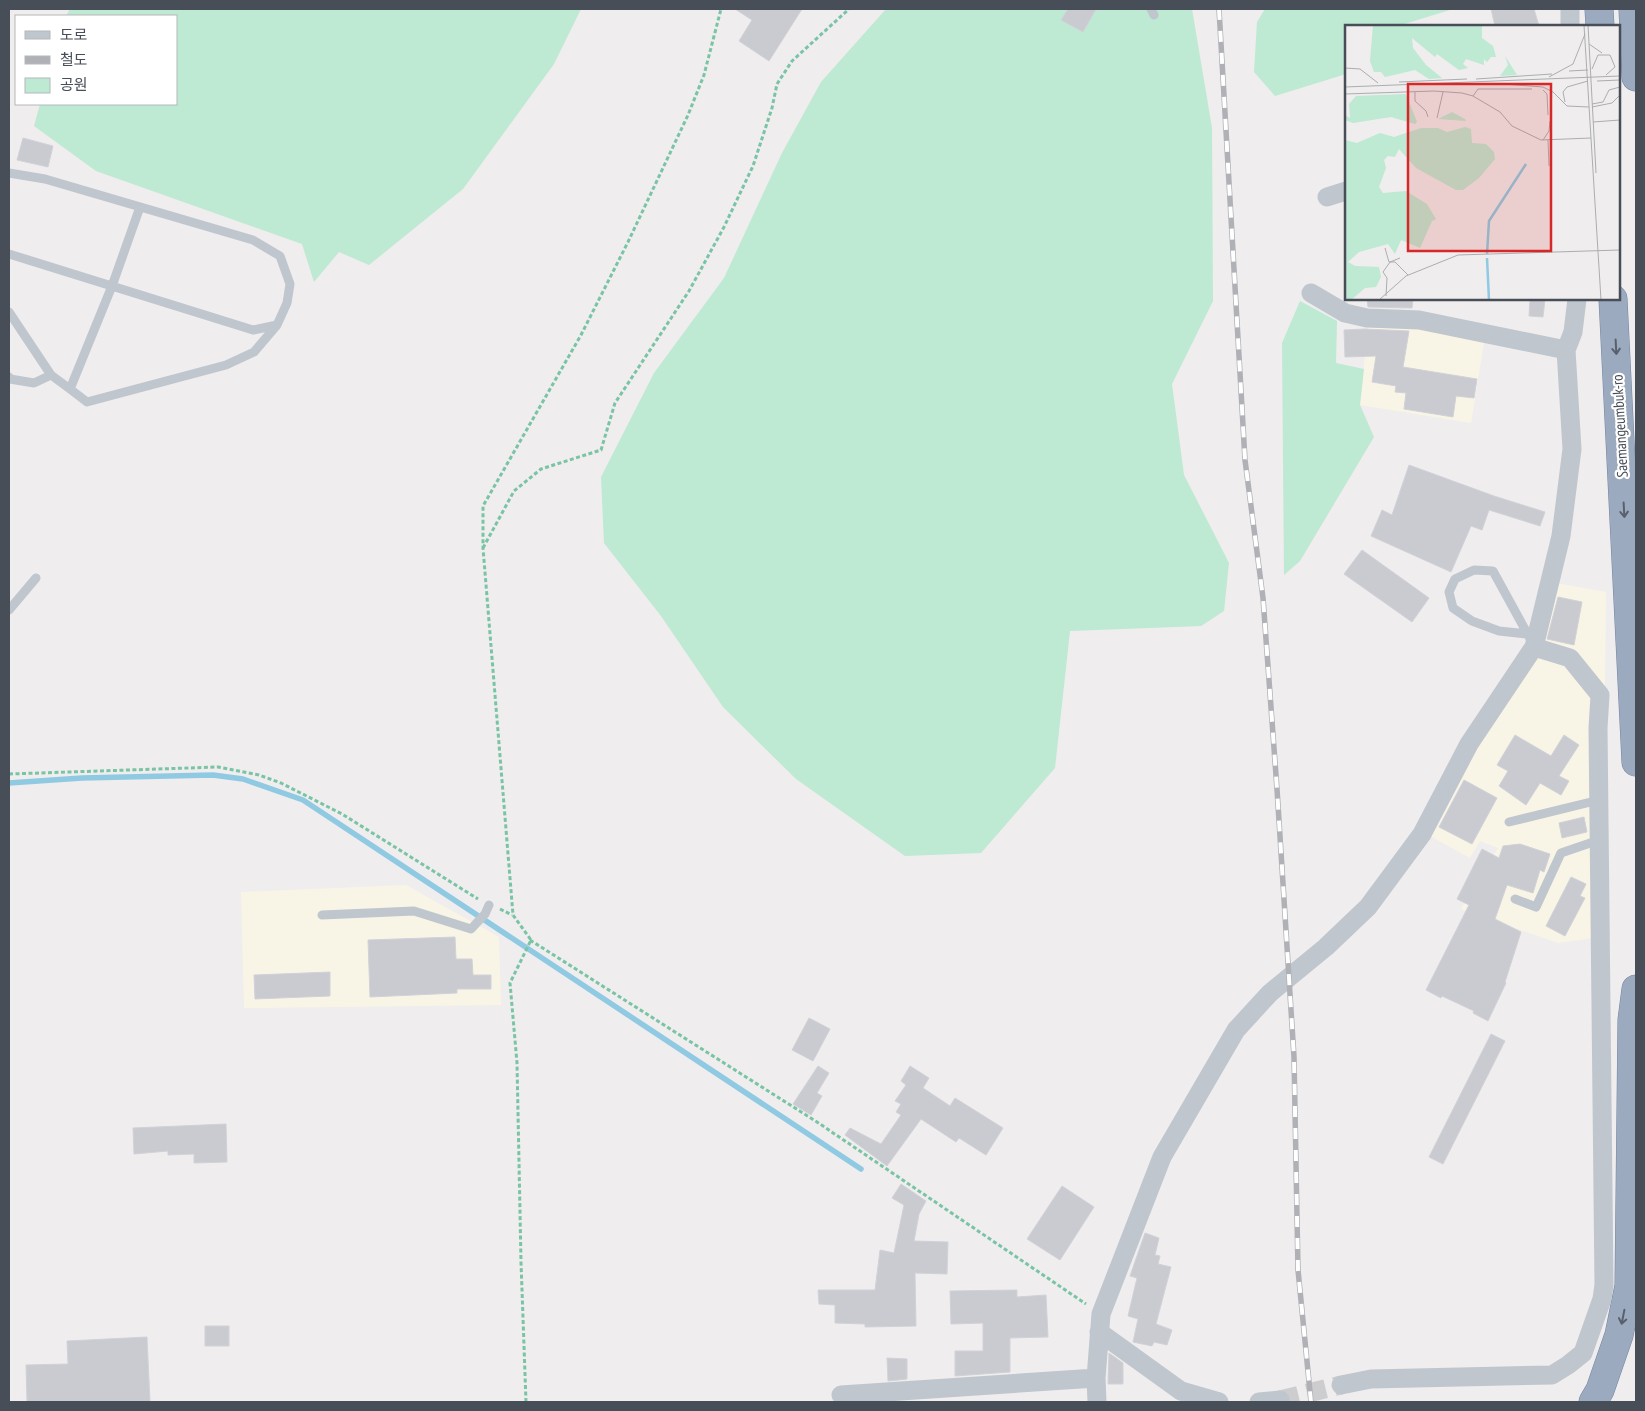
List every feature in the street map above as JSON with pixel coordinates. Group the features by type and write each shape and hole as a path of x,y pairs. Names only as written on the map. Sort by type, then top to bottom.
{"highway":[{"path":"1599,9 1600,25"},
{"path":"1633,9 1636,77"},
{"name":"Saemangeumbuk-ro","path":"1613,300 1636,762"},
{"path":"1593,1402 1600,1390 1620,1335 1629,1286 1632,1020 1636,990"}],"street":[{"path":"1570,9 1570,25"},
{"path":"1327,197 1345,191"},
{"path":"1311,293 1345,313 1367,318 1419,320 1566,350"},
{"path":"1097,1402 1096,1378 1100,1323 1162,1157 1236,1030 1270,993 1326,947 1368,907 1422,834 1468,744 1531,640 1561,536 1572,449 1566,350 1574,332 1577,300"},
{"path":"1341,1385 1372,1380 1552,1375 1583,1353 1602,1298 1604,1285 1599,840 1600,695 1570,658 1531,640"},
{"path":"1100,1323 1181,1391 1219,1402"},
{"path":"841,1395 1096,1378"},
{"path":"1259,1402 1280,1400"}],"lane":[{"path":"9,173 45,179 253,240 280,256 290,284 287,303 277,325 254,352 226,365 87,402 52,375 9,312"},
{"path":"70,389 112,286 140,207"},
{"path":"9,254 253,330 277,325"},
{"path":"9,377 10,379 34,383 52,375"},
{"path":"1474,570 1493,571 1531,640 1472,622 1453,608 1449,592 1455,579 1474,570"},
{"path":"9,610 36,578"},
{"path":"1509,822 1599,800"},
{"path":"1516,900 1536,907 1561,853 1599,840"},
{"path":"322,915 414,911 471,929 487,910"}],"path":[{"path":"721,9 704,75 688,115 632,233 581,335 483,506 483,548 513,915 530,941 817,1122 1100,1323"},
{"path":"483,548 514,491 541,469 601,450 615,403 689,291 724,227 753,166 772,108 777,84 792,62 849,9"},
{"path":"9,774 218,767 259,775 289,787 342,814 487,910 513,915"},
{"path":"526,1402 520,1262 517,1063 510,983 530,941"}],"shaded area":[{"path":"1368,326 1418,327 1484,342 1471,423 1360,405"},
{"path":"1556,583 1606,592 1605,687 1593,938 1558,943 1461,909 1498,848 1480,841 1470,858 1430,836 1478,748 1536,658"},
{"path":"406,885 499,937 501,1005 244,1008 241,892"}],"green space":[{"path":"70,9 581,9 554,64 463,189 369,265 339,252 314,282 302,244 96,171 34,126 40,105 178,105 178,15 67,15"},
{"path":"886,9 1192,9 1212,128 1213,301 1172,384 1184,475 1229,563 1224,611 1201,626 1070,631 1055,768 981,853 905,856 796,779 723,707 661,616 604,543 601,477 654,373 724,278 782,153 821,82"},
{"path":"1265,9 1453,9 1401,25 1345,25 1345,74 1275,96 1254,72 1257,22"},
{"path":"1300,301 1337,321 1336,363 1364,369 1360,405 1374,437 1300,561 1284,575 1282,343"}],"building":[{"path":"735,9 802,9 769,61 739,41 752,20"},
{"path":"1068,9 1096,9 1083,32 1061,20"},
{"path":"1491,9 1534,9 1539,25 1495,25"},
{"path":"23,138 53,146 48,167 17,160"},
{"path":"1367,300 1413,300 1412,308 1368,307"},
{"path":"1530,300 1545,300 1543,317 1529,316"},
{"path":"1344,330 1409,331 1403,367 1477,379 1474,398 1456,396 1453,417 1404,409 1406,393 1395,392 1396,386 1372,382 1376,356 1345,357"},
{"path":"1409,465 1494,496 1545,512 1540,526 1489,510 1482,530 1471,526 1451,572 1371,536 1382,510 1392,515"},
{"path":"1362,550 1429,598 1412,622 1344,574"},
{"path":"1558,597 1582,602 1574,645 1547,639"},
{"path":"1515,735 1551,756 1564,735 1579,745 1559,776 1569,781 1561,795 1540,783 1526,805 1499,786 1508,771 1497,765"},
{"path":"1464,780 1497,798 1472,844 1439,827"},
{"path":"1584,817 1587,832 1562,838 1559,823"},
{"path":"1520,844 1550,854 1544,872 1540,870 1533,893 1507,885 1495,919 1521,932 1506,983 1488,1021 1473,1013 1474,1011 1426,990 1469,905 1457,899 1482,849 1499,858 1503,846"},
{"path":"1571,877 1586,884 1580,896 1585,898 1565,936 1546,926"},
{"path":"455,937 456,959 472,959 473,975 491,975 491,989 457,989 457,993 370,997 368,940"},
{"path":"330,972 330,996 255,999 254,975"},
{"path":"809,1018 830,1029 813,1061 792,1050"},
{"path":"1491,1034 1505,1041 1443,1164 1429,1157"},
{"path":"818,1066 829,1073 817,1093 822,1096 811,1115 793,1104"},
{"path":"910,1066 929,1078 923,1088 950,1106 955,1098 1003,1128 986,1155 959,1138 956,1142 921,1119 887,1166 845,1135 850,1128 881,1144 901,1115 896,1112 901,1104 895,1101 906,1085 901,1081"},
{"path":"226,1124 227,1162 194,1163 194,1154 168,1155 168,1151 134,1154 133,1128"},
{"path":"901,1184 926,1201 919,1214 914,1241 948,1242 947,1274 915,1273 916,1326 865,1327 865,1324 835,1323 835,1305 819,1304 818,1290 875,1290 880,1250 894,1253 904,1205 892,1198"},
{"path":"1062,1186 1094,1207 1060,1260 1027,1239"},
{"path":"1145,1233 1159,1238 1155,1255 1160,1256 1158,1264 1171,1267 1156,1324 1172,1330 1167,1345 1154,1342 1152,1346 1133,1342 1138,1319 1128,1316 1137,1278 1130,1276"},
{"path":"1017,1290 1017,1297 1046,1295 1048,1337 1010,1338 1010,1372 955,1376 955,1351 983,1351 983,1323 951,1324 950,1291"},
{"path":"205,1326 229,1326 229,1346 205,1346"},
{"path":"147,1337 150,1402 27,1402 26,1365 68,1364 67,1341"},
{"path":"1109,1353 1123,1363 1123,1384 1108,1384"},
{"path":"887,1358 907,1359 907,1379 888,1381"}],"waterway":[{"path":"9,783 82,778 213,775 243,779 303,800 861,1169"}],"tunnel":[{"path":"1280,1400 1341,1385"}],"railway":[{"path":"1219,9 1245,460 1263,598 1277,789 1294,1057 1298,1270 1311,1402"}]}
